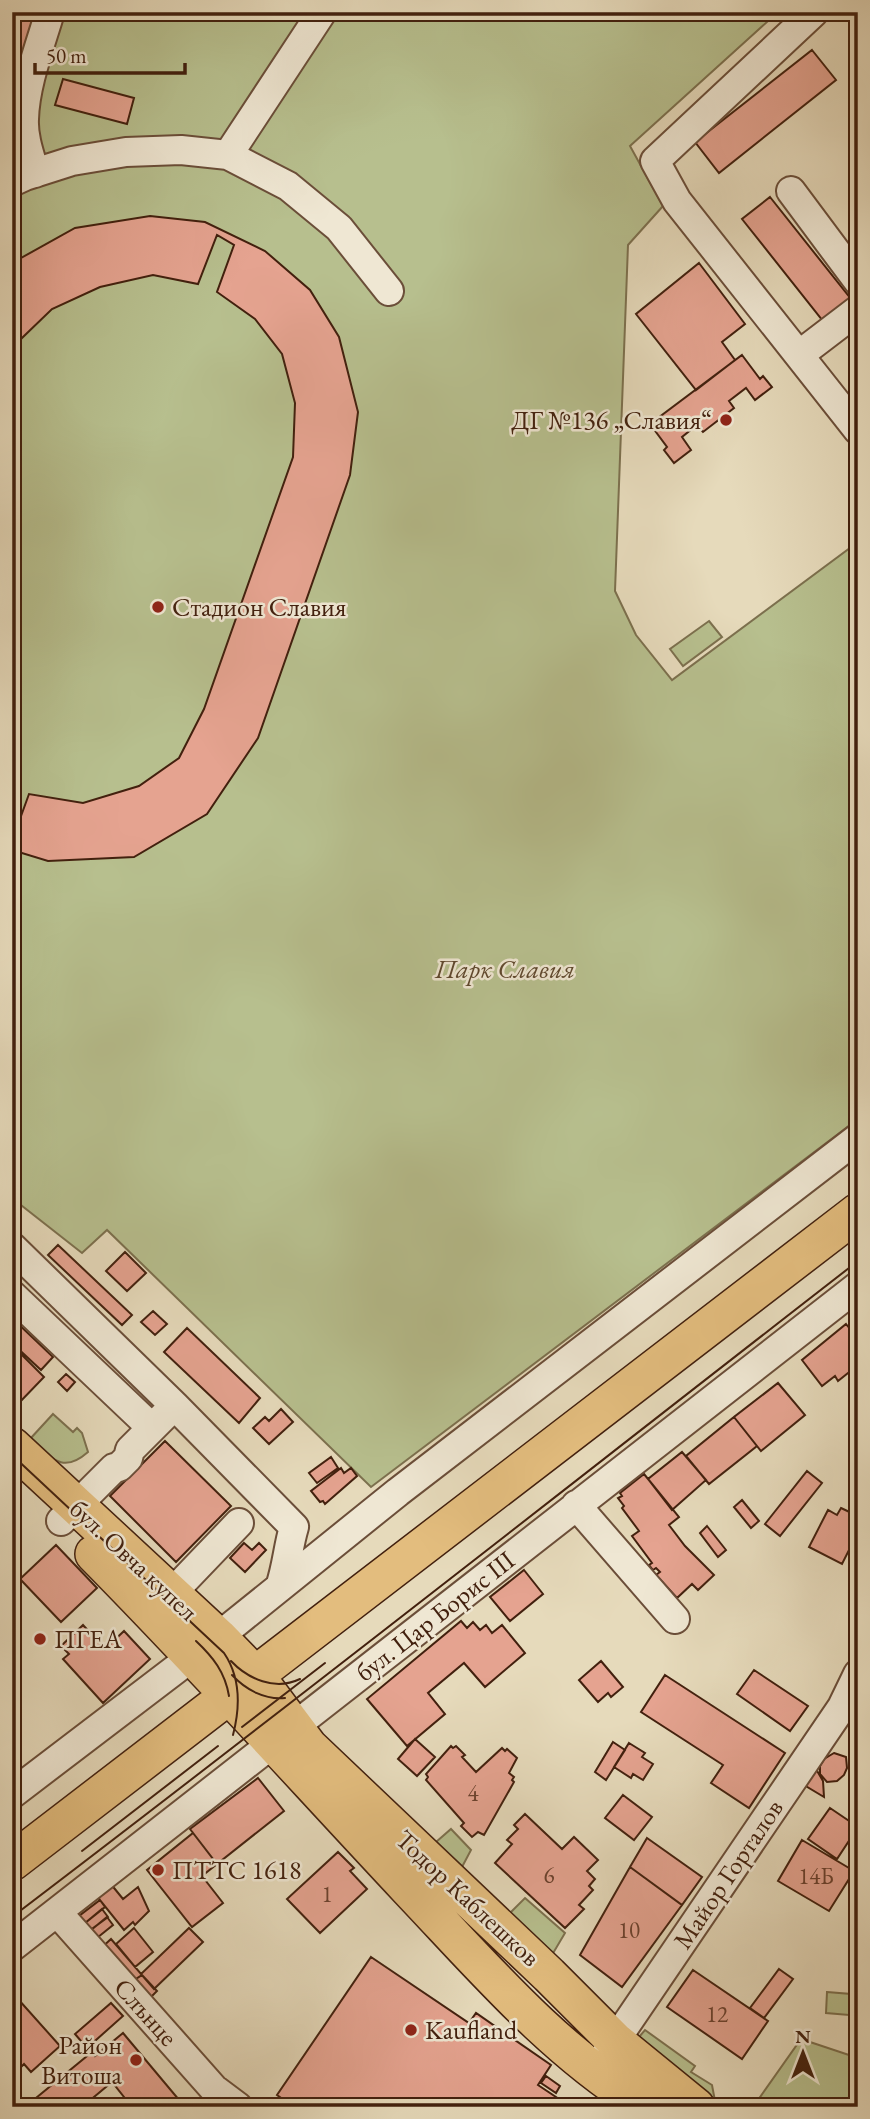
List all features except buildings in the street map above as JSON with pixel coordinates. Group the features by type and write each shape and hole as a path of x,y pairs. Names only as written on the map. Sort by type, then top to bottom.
{"main road":[{"path":"12,1862 858,1212"},
{"name":"бул. Овча купел","path":"12,1446 69,1514 242,1684"},
{"name":"бул. Овча купел","path":"12,1475 69,1514 172,1594 206,1646"},
{"name":"Тодор Каблешков","path":"242,1684 284,1735 322,1798 517,2004 571,2053 646,2107"},
{"name":"Тодор Каблешков","path":"284,1735 309,1747 615,2041 696,2107"}],"street":[{"path":"50,12 21,87 26,144 23,178 72,162 126,152 181,150 228,155 288,186 339,228 389,291"},
{"path":"228,155 322,12"},
{"path":"814,12 655,161 677,201 857,427"},
{"path":"790,191 858,281"},
{"path":"799,355 858,310"},
{"path":"12,1794 206,1646 398,1492 858,1138"},
{"path":"12,1247 294,1527 287,1549 288,1562 280,1587"},
{"name":"бул. Цар Борис III","path":"12,1947 858,1286"},
{"path":"12,1295 151,1427"},
{"path":"69,1514 151,1427 175,1406"},
{"path":"576,1506 675,1619"},
{"path":"172,1594 240,1523"},
{"name":"Майор Горталов","path":"595,2071 842,1707 858,1674"},
{"name":"Слънце","path":"57,1913 214,2089 238,2107"}],"green space":[{"name":"Парк Славия","path":"12,12 778,12 630,146 663,206 628,245 615,591 636,635 672,680 858,542 858,1119 371,1487 107,1230 82,1253 12,1198"},
{"path":"709,621 722,637 683,666 670,649"},
{"path":"53,1414 73,1432 77,1428 82,1433 88,1452 79,1459 64,1463 57,1461 30,1439"},
{"path":"451,1829 471,1850 462,1867 436,1842"},
{"path":"525,1898 565,1933 552,1955 509,1914"},
{"path":"827,1992 851,1994 849,2015 826,2013"},
{"path":"645,2030 695,2066 691,2072 712,2085 715,2101 639,2037"},
{"path":"801,2039 858,2058 858,2107 753,2107"}],"tram line":[{"path":"12,1917 858,1261"},
{"path":"12,1455 224,1653 234,1673 238,1693 233,1735"},
{"path":"196,1641 217,1666 225,1680 229,1696"},
{"path":"231,1661 245,1673 262,1681 281,1684 300,1679"},
{"path":"242,1727 325,1663"},
{"path":"232,1675 256,1693 285,1698"},
{"path":"82,1851 218,1746"}],"place":[{"name":"ДГ №136 „Славия“","path":"726,420"},
{"name":"Стадион Славия","path":"158,607"},
{"name":"ПГЕА","path":"40,1639"},
{"name":"ПТТС 1618","path":"158,1870"},
{"name":"Kaufland","path":"411,2030"},
{"name":"Район Витоша","path":"136,2060"}]}
